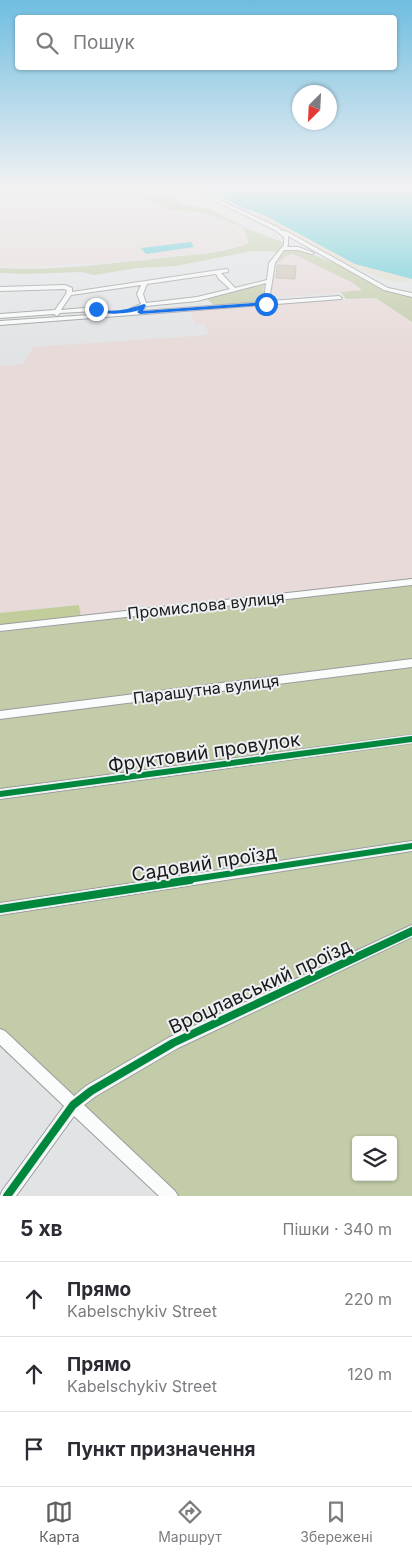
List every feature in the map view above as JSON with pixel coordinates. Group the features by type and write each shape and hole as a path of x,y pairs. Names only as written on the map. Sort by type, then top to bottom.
{"street":[{"path":"266,304 272,263 283,249 285,243"},
{"path":"303,243 386,289 412,295"},
{"path":"283,249 298,248 347,266"},
{"path":"69,294 226,271"},
{"path":"218,273 234,290"},
{"path":"0,316 96,309 100,312 133,310 144,305 182,302 269,281"},
{"path":"140,312 144,305 140,294 145,283"},
{"path":"0,289 65,287 70,289 69,294 57,311 57,318"},
{"path":"0,322 340,298"},
{"name":"Промислова вулиця","path":"0,628 412,582"},
{"name":"Парашутна вулиця","path":"0,715 412,663"},
{"name":"Фруктовий провулок","path":"0,794 412,739"},
{"name":"Садовий проїзд","path":"0,909 412,846"},
{"name":"Вроцлавський проїзд","path":"8,1196 74,1105 91,1091 173,1043 412,931"},
{"path":"0,1036 170,1196"}],"shaded area":[{"path":"0,243 248,243 203,253 101,263 20,267 0,266"},
{"path":"293,254 353,284 362,291 270,298 276,265 286,256"},
{"path":"376,298 412,322 412,580 81,617 79,605 0,613 0,366 23,364 34,347 209,335 205,324 195,324 190,310"}],"green space":[{"path":"249,243 283,243 279,252 252,251 176,266 138,268 94,275 82,272 0,273 0,268 40,269 194,255 216,252"},
{"path":"298,249 337,264 387,290 412,295 412,322 376,298 346,299 341,292 362,290 353,283 293,254 286,256 275,265 284,251"},
{"path":"266,283 263,290 265,292 264,301 262,303 214,305 206,298"},
{"path":"412,585 412,1196 177,1196 0,1030 0,632"},
{"path":"79,605 81,617 0,626 0,613"}],"sand":[{"path":"306,243 316,243 355,264 412,279 399,282 392,281 358,268 354,269"}],"water":[{"path":"184,243 191,243 194,247 146,254 141,248"},
{"path":"316,243 412,243 412,279 355,264"}],"building":[{"path":"277,265 296,266 295,279 276,278"}],"cycle path":[{"path":"0,794 412,739"},
{"path":"0,909 412,846"},
{"path":"7,1196 73,1105 91,1091 173,1043 412,931"}],"route":[{"path":"96,309 100,312 133,310 144,305 140,312 266,304"}]}
